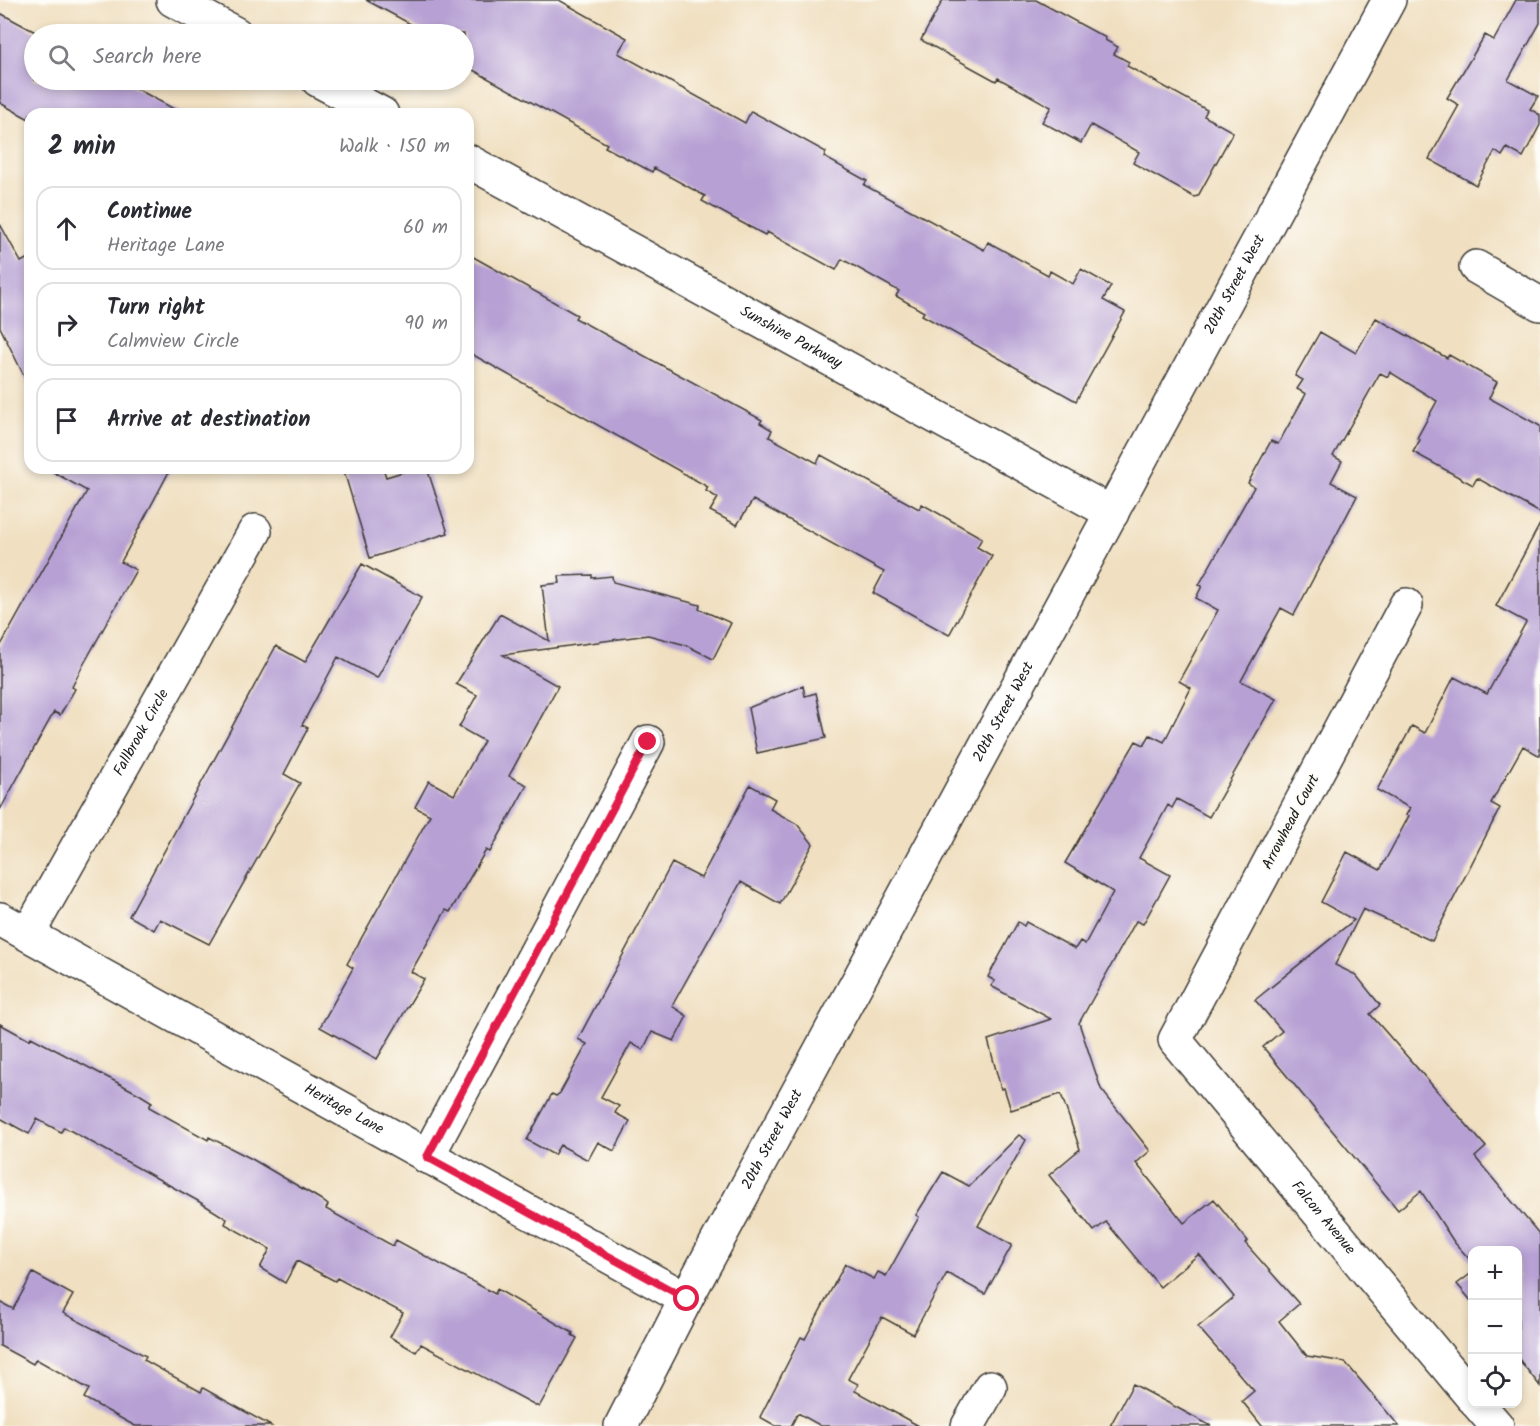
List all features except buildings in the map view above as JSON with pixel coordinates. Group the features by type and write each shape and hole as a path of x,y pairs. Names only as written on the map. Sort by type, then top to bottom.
{"street":[{"path":"173,0 217,24"},
{"name":"20th Street West","path":"621,1426 687,1299 1389,0"},
{"path":"337,90 371,108"},
{"name":"Sunshine Parkway","path":"474,164 1112,513"},
{"path":"1476,267 1540,304"},
{"name":"Fallbrook Circle","path":"28,934 255,531"},
{"name":"Arrowhead Court","path":"1175,1040 1406,605"},
{"path":"427,1157 648,742"},
{"name":"Heritage Lane","path":"0,919 687,1299"},
{"name":"Falcon Avenue","path":"1175,1040 1468,1391"},
{"path":"968,1426 990,1387"},
{"path":"1481,1408 1497,1426"}],"route":[{"path":"648,742 427,1157 687,1299"}]}
